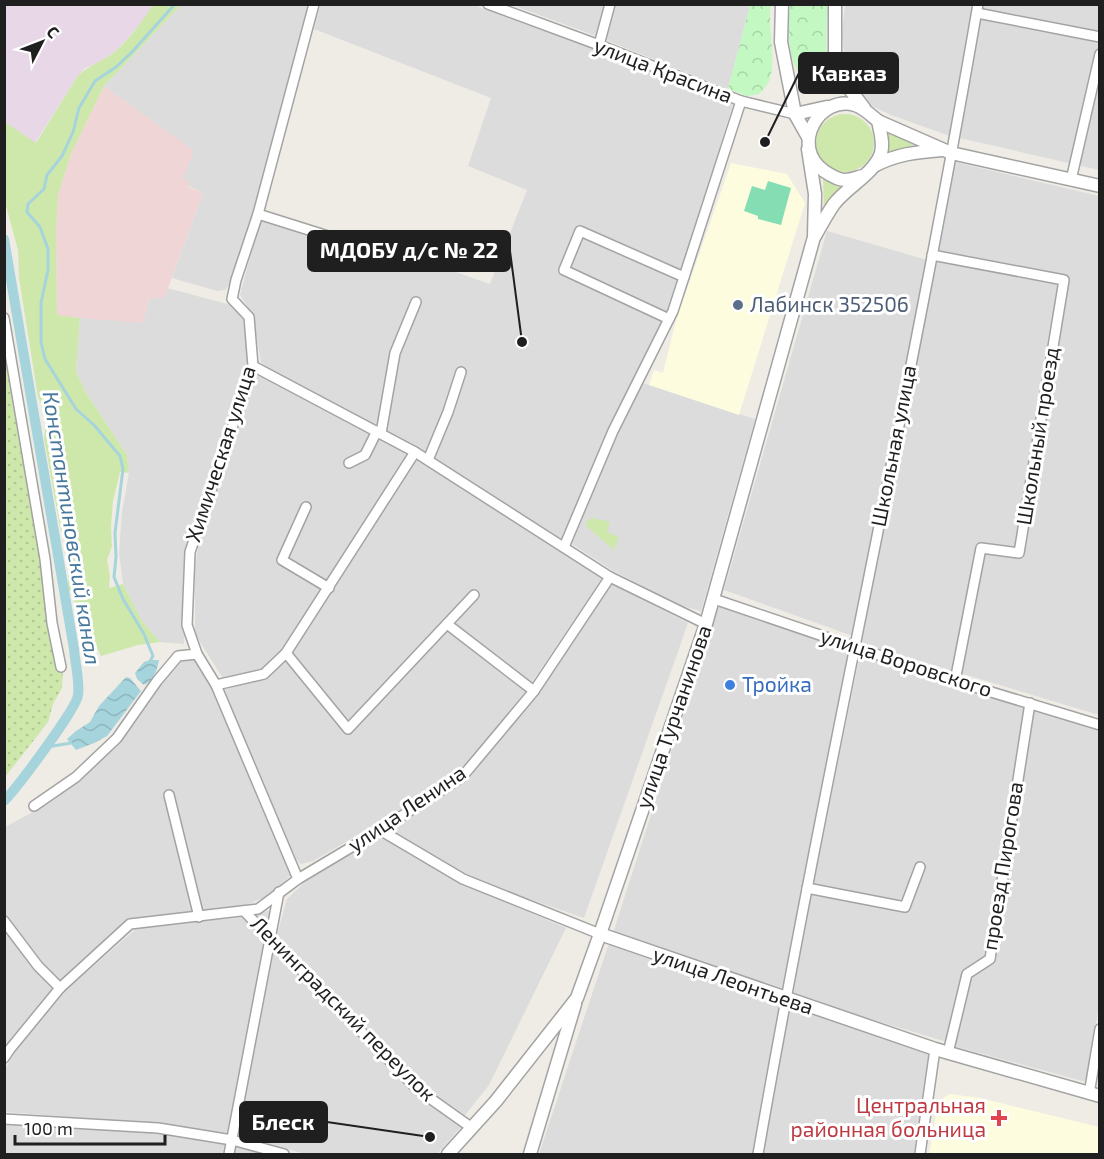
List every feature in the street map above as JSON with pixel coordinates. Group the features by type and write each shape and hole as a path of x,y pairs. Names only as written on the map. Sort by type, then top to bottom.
{"street":[{"name":"Химическая улица","path":"197,654 187,625 190,552 253,366 249,317 232,299 258,214 314,4"},
{"path":"599,45 610,4"},
{"name":"улица Турчанинова","path":"448,1155 496,1101 577,998 714,599 814,237 815,194 808,143 795,114 781,42 782,4"},
{"path":"835,4 835,58 842,79 867,111 878,121 948,151 1100,186"},
{"name":"улица Красина","path":"494,6 741,101 795,114 842,104"},
{"path":"978,9 1100,37"},
{"name":"Школьная улица","path":"758,1155 785,999 932,255 948,151 978,9"},
{"path":"1071,180 1100,54"},
{"path":"564,547 613,431 669,319 741,101"},
{"path":"867,111 856,105 842,104 821,114 814,122 808,143 814,161 833,177 846,180 863,176 874,166 890,158 912,152 948,151"},
{"path":"874,166 881,152 878,121"},
{"name":"улица Турчанинова","path":"814,237 834,204 863,176"},
{"path":"258,214 401,259"},
{"path":"669,319 564,270 580,231 684,278"},
{"name":"Школьный проезд","path":"932,255 1064,280 1019,553 981,548 956,681"},
{"path":"349,463 365,455 379,432 395,353 416,302"},
{"path":"4,318 61,667"},
{"path":"253,366 415,452 610,577 706,624"},
{"path":"428,460 448,412 461,372"},
{"path":"216,685 264,674 286,653 330,588 415,452"},
{"path":"306,507 282,560 330,588"},
{"name":"улица Ленина","path":"4,1058 7,1045 60,988 130,924 258,909 298,879 462,777 534,691 610,577"},
{"path":"286,653 348,729 474,595"},
{"name":"улица Воровского","path":"714,599 956,681 1100,724"},
{"path":"447,624 534,691"},
{"path":"34,806 76,777 117,738 157,681 178,656 197,654 216,685 298,879"},
{"name":"проезд Пирогова","path":"948,1053 967,974 990,958 1030,703"},
{"path":"169,795 198,917"},
{"name":"улица Леонтьева","path":"380,830 463,879 600,934 935,1049 1094,1095"},
{"path":"807,888 905,907 920,867"},
{"path":"229,1155 279,892"},
{"name":"Ленинградский переулок","path":"244,911 417,1089 472,1128"},
{"path":"4,921 38,966 60,988"},
{"path":"530,1155 577,998"},
{"path":"1094,1095 1100,1029"},
{"path":"920,1155 935,1049"},
{"path":"4,1119 158,1128 232,1140 284,1155"}],"shaded area":[{"path":"4,5 153,5 143,21 118,49 100,62 85,68 77,77 35,143 5,122"},
{"path":"181,5 309,5 268,167 232,282 225,290 217,291 172,278 203,193 188,186 182,178 193,151 104,86"},
{"path":"320,5 473,5 603,51 733,104 670,307 611,428 562,539 436,460 272,372 261,362 255,329 247,306 240,295 260,220 404,264 407,255 490,284 527,190 468,166 491,98 314,29"},
{"path":"512,5 605,5 596,36"},
{"path":"614,5 750,5 728,89 606,40"},
{"path":"845,5 973,5 950,136 891,115 868,104 856,91 845,65 842,33"},
{"path":"983,5 1099,5 1099,170 960,138"},
{"path":"104,86 194,151 183,178 189,182 188,187 203,193 164,299 149,298 143,323 57,316 58,195 71,154"},
{"path":"955,162 1099,196 1099,715 861,643"},
{"path":"731,163 787,174 805,203 739,415 649,385 654,370 663,373 676,321"},
{"path":"827,231 927,260 853,636 724,590"},
{"path":"167,288 231,305 242,316 250,353 187,554 184,644 160,642 142,621 123,584 119,553 122,512 129,473 127,455 85,391 76,371 80,318 143,322 149,298"},
{"path":"255,372 409,453 305,623 284,650 261,671 224,680 195,634 195,569 199,541"},
{"path":"643,383 755,419 701,611 678,605 612,570 572,544 619,431"},
{"path":"418,458 602,578 524,694 480,749 454,776 313,861 301,864 292,856 222,690 258,680 300,642"},
{"path":"611,583 688,623 584,918 483,883 387,829 464,780"},
{"path":"718,606 849,649 781,994 613,933"},
{"path":"860,654 1026,708 988,944 983,958 963,973 947,1042 791,995"},
{"path":"188,658 197,661 205,672 291,875 270,895 237,909 128,920 54,989 10,1041 5,1051 5,827 50,803 98,764 135,723 179,660"},
{"path":"1033,710 1099,730 1100,1000 1086,1082 954,1046 970,977 991,963"},
{"path":"379,835 457,881 566,928 489,1085 465,1115 420,1085 276,939 287,899 306,881"},
{"path":"272,910 227,1134 148,1123 5,1112 5,1069 16,1050 65,991 138,927 237,918"},
{"path":"609,943 780,1003 752,1154 539,1154"},
{"path":"274,950 415,1092 461,1127 437,1154 305,1154 237,1135"},
{"path":"788,1005 930,1052 914,1154 762,1154"},
{"name":"Центральная районная больница","path":"950,1094 980,1098 1099,1127 1099,1154 929,1154 937,1110 943,1098"},
{"path":"5,1123 102,1127 160,1133 225,1144 222,1154 5,1154"},
{"path":"235,1146 265,1154 233,1154"}],"green space":[{"path":"153,5 181,5 104,86 71,154 58,195 57,315 80,318 76,371 85,391 127,455 129,473 120,472 113,501 112,546 107,560 110,576 109,588 123,584 142,621 160,642 138,645 101,656 68,588 68,557 60,527 44,438 47,416 38,397 19,278 18,250 5,202 5,122 36,143 77,77 117,50"},
{"path":"750,5 771,5 772,66 771,75 764,89 759,94 747,96 728,89"},
{"path":"790,5 828,5 826,43 830,82 816,83 805,79 797,70 790,45"},
{"path":"839,114 851,114 866,122 874,137 874,149 866,164 851,172 839,172 824,164 816,149 816,137 824,122"},
{"path":"884,129 916,144 883,155"},
{"path":"823,178 842,186 824,208"},
{"path":"768,181 791,188 781,225 758,219 758,216 744,211 752,186 765,190"},
{"path":"4,309 63,669 62,688 53,704 48,722 5,777"},
{"path":"592,518 610,522 607,532 619,537 614,550 586,526 587,521"}],"water":[{"path":"159,660 153,678 144,685 137,679 135,673 144,662"},
{"path":"126,677 130,678 141,691 107,736 76,750 67,739 90,722 99,706"}],"waterway":[{"path":"150,661 153,656 144,634 123,599 114,577 115,533 123,469 120,456 94,425 76,409 45,359 41,342 41,303 48,270 48,249 40,227 27,212 28,204 44,189 47,175 62,156 73,132 79,108 95,81 116,67 132,52 175,4"},
{"name":"Константиновский канал","path":"4,239 78,678 78,695 68,715 4,801"},
{"path":"47,747 71,743"}],"place":[{"name":"Кавказ","path":"765,142"},
{"name":"Лабинск 352506","path":"738,305"},
{"name":"МДОБУ д/с № 22","path":"522,342"},
{"name":"Тройка","path":"730,685"},
{"name":"Центральная районная больница","path":"999,1118"},
{"name":"Блеск","path":"430,1137"}]}
